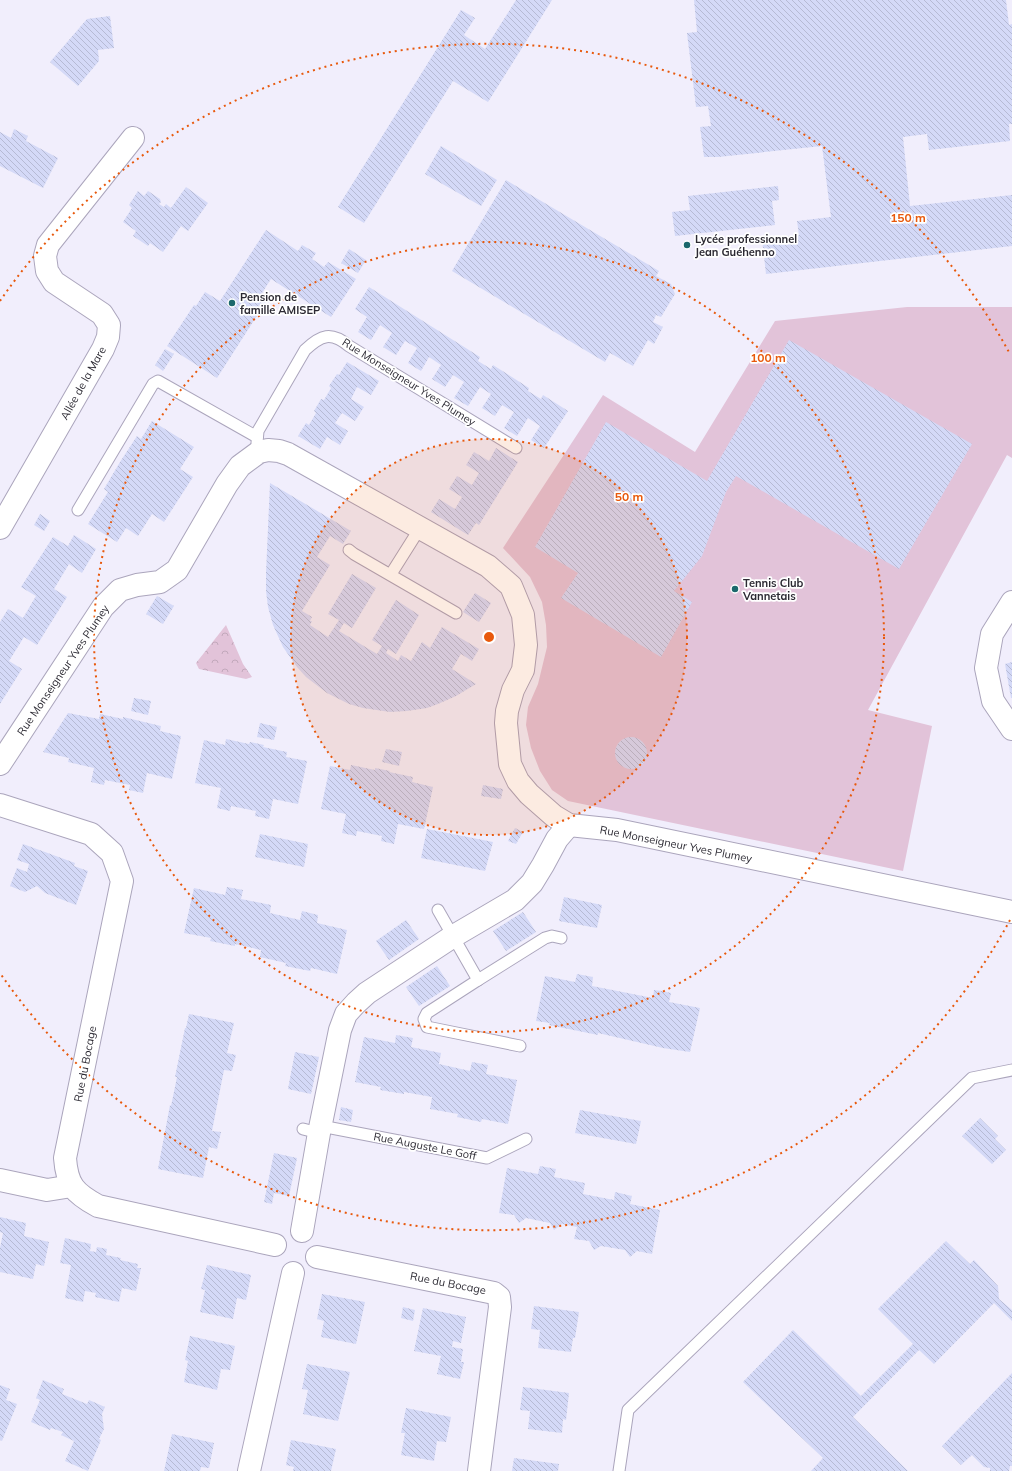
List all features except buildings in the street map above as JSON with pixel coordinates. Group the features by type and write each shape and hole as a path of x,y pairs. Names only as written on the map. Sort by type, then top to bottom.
{"street":[{"name":"Allée de la Mare","path":"0,528 99,356 108,337 109,325 102,314 54,282 47,271 45,256 48,245 133,138"},
{"name":"Rue Monseigneur Yves Plumey","path":"0,764 103,607 120,590 137,585 160,582 177,570 227,484 258,445 268,450 288,454 488,566 511,586 523,615 526,645 523,670 513,690 507,711 506,724 510,764 518,780 529,794 554,816 569,825 618,830 1012,912"},
{"path":"1012,602 992,634 986,668 993,701 1012,729"},
{"name":"Rue du Bocage","path":"0,805 91,834 112,853 122,881 66,1158 66,1173 72,1186 83,1198 98,1206 275,1245"},
{"path":"302,1231 314,1129 340,1030 346,1014 367,993 452,937 515,900 532,883 557,839 569,825"},
{"path":"0,1180 47,1190 72,1186"},
{"path":"291,1231 302,1231 311,1237 317,1246 317,1257 312,1266 304,1272 293,1273 282,1268 275,1258 275,1245 281,1236 291,1231"},
{"name":"Rue du Bocage","path":"317,1257 494,1293 499,1297 500,1307 479,1471"},
{"path":"249,1471 293,1273"}],"lane":[{"name":"Rue Monseigneur Yves Plumey","path":"258,445 258,431 260,426 305,350 315,340 328,336 339,338 362,354 516,448"},
{"path":"78,510 153,384 158,381 258,445"},
{"path":"391,574 420,528"},
{"path":"350,550 354,554 391,574 456,613"},
{"path":"438,910 452,937 478,980"},
{"path":"520,1046 427,1028 424,1019 427,1013 545,938 552,936 561,938"},
{"path":"619,1471 628,1410 972,1078 1012,1070"},
{"name":"Rue Auguste Le Goff","path":"314,1129 487,1158 526,1139"}],"green space":[{"name":"Tennis Club Vannetais","path":"907,307 1012,307 1012,458 1007,455 868,710 932,726 903,871 568,801 552,790 540,771 531,748 526,725 528,707 538,684 547,647 546,625 542,602 530,577 503,548 603,395 695,452 775,321"},
{"path":"226,625 243,664 252,677 246,679 199,669 196,663"}],"place":[{"name":"Lycée professionnel Jean Guéhenno","path":"687,245"},
{"name":"Pension de famille AMISEP","path":"232,303"},
{"name":"Tennis Club Vannetais","path":"735,589"}]}
